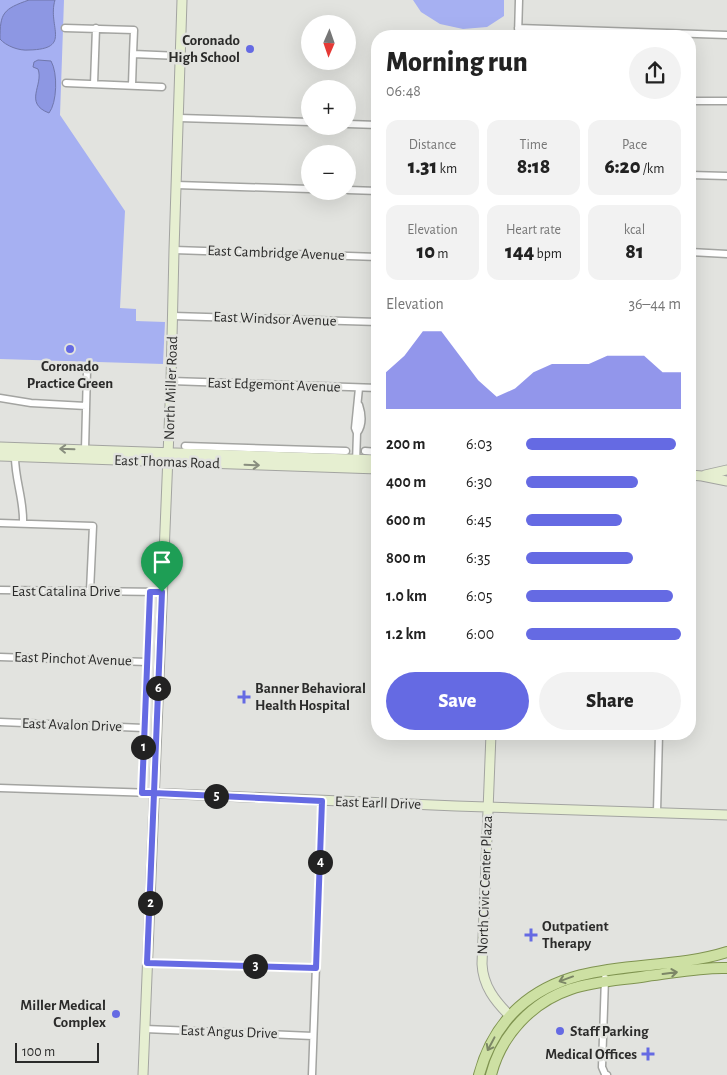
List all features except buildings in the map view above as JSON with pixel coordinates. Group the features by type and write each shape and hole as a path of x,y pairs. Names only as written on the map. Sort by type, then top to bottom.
{"main road":[{"path":"479,1075 490,1045 510,1016 530,998 557,982 580,974 696,959 727,952"},
{"path":"491,1075 504,1044 519,1023 545,1001 564,992 581,986 727,964"},
{"path":"708,968 727,968"}],"street":[{"name":"North Miller Road","path":"143,1075 171,381 182,0"},
{"path":"519,0 518,28 578,30"},
{"path":"65,28 134,30 132,85"},
{"path":"94,84 96,28"},
{"path":"696,34 727,35"},
{"path":"133,54 180,56"},
{"path":"66,83 162,86"},
{"path":"696,101 727,101"},
{"path":"178,118 301,122"},
{"path":"356,124 371,125"},
{"path":"696,175 727,176"},
{"path":"176,185 301,189"},
{"path":"356,190 371,191"},
{"name":"East Cambridge Avenue","path":"174,250 371,257"},
{"path":"696,252 727,254"},
{"name":"East Windsor Avenue","path":"173,316 371,322"},
{"path":"85,450 87,370"},
{"name":"East Edgemont Avenue","path":"171,381 371,388"},
{"path":"356,464 357,433 355,428 356,411 359,405 359,388"},
{"path":"0,398 31,403 86,406"},
{"name":"East Thomas Road","path":"185,446 223,451 334,459 371,467"},
{"name":"East Thomas Road","path":"0,447 85,450 168,458 223,451"},
{"name":"East Thomas Road","path":"0,456 334,459 346,451"},
{"path":"365,451 371,451"},
{"path":"15,457 16,476 23,503 23,523"},
{"name":"East Thomas Road","path":"356,464 371,461"},
{"path":"696,476 727,470"},
{"path":"702,476 727,482"},
{"path":"0,523 93,526 90,591"},
{"name":"East Catalina Drive","path":"0,590 162,592"},
{"path":"142,793 150,592"},
{"name":"East Pinchot Avenue","path":"0,657 147,662"},
{"name":"East Avalon Drive","path":"0,722 144,728"},
{"name":"North Civic Center Plaza","path":"491,740 482,972 487,987 495,1001 519,1023"},
{"path":"657,812 659,740"},
{"name":"East Earll Drive","path":"0,788 727,815"},
{"path":"312,1075 322,801"},
{"path":"147,963 316,968"},
{"path":"605,970 602,1067 606,1074"},
{"name":"East Angus Drive","path":"145,1029 313,1036"}],"shaded area":[{"path":"0,0 64,0 60,115 125,211 120,308 136,309 136,321 165,322 163,364 0,359"},
{"path":"29,0 55,0 53,10 56,35 50,46 42,49 17,49 0,39 1,23 5,13 13,6"},
{"path":"413,0 504,0 504,16 487,27 463,29 440,24 421,12"},
{"path":"38,60 51,61 55,73 54,102 49,113 41,109 37,104 36,93 39,75 38,69 33,67 34,62"}],"place":[{"name":"Coronado High School","path":"250,49"},
{"name":"Coronado Practice Green","path":"70,349"},
{"name":"Banner Behavioral Health Hospital","path":"244,697"},
{"name":"Outpatient Therapy","path":"531,935"},
{"name":"Miller Medical Complex","path":"116,1014"},
{"name":"Staff Parking","path":"560,1031"},
{"name":"Medical Offices","path":"648,1054"}],"route":[{"path":"162,592 150,592 144,728 142,793 154,793 147,963 316,968 322,801 154,793 162,592"}]}
